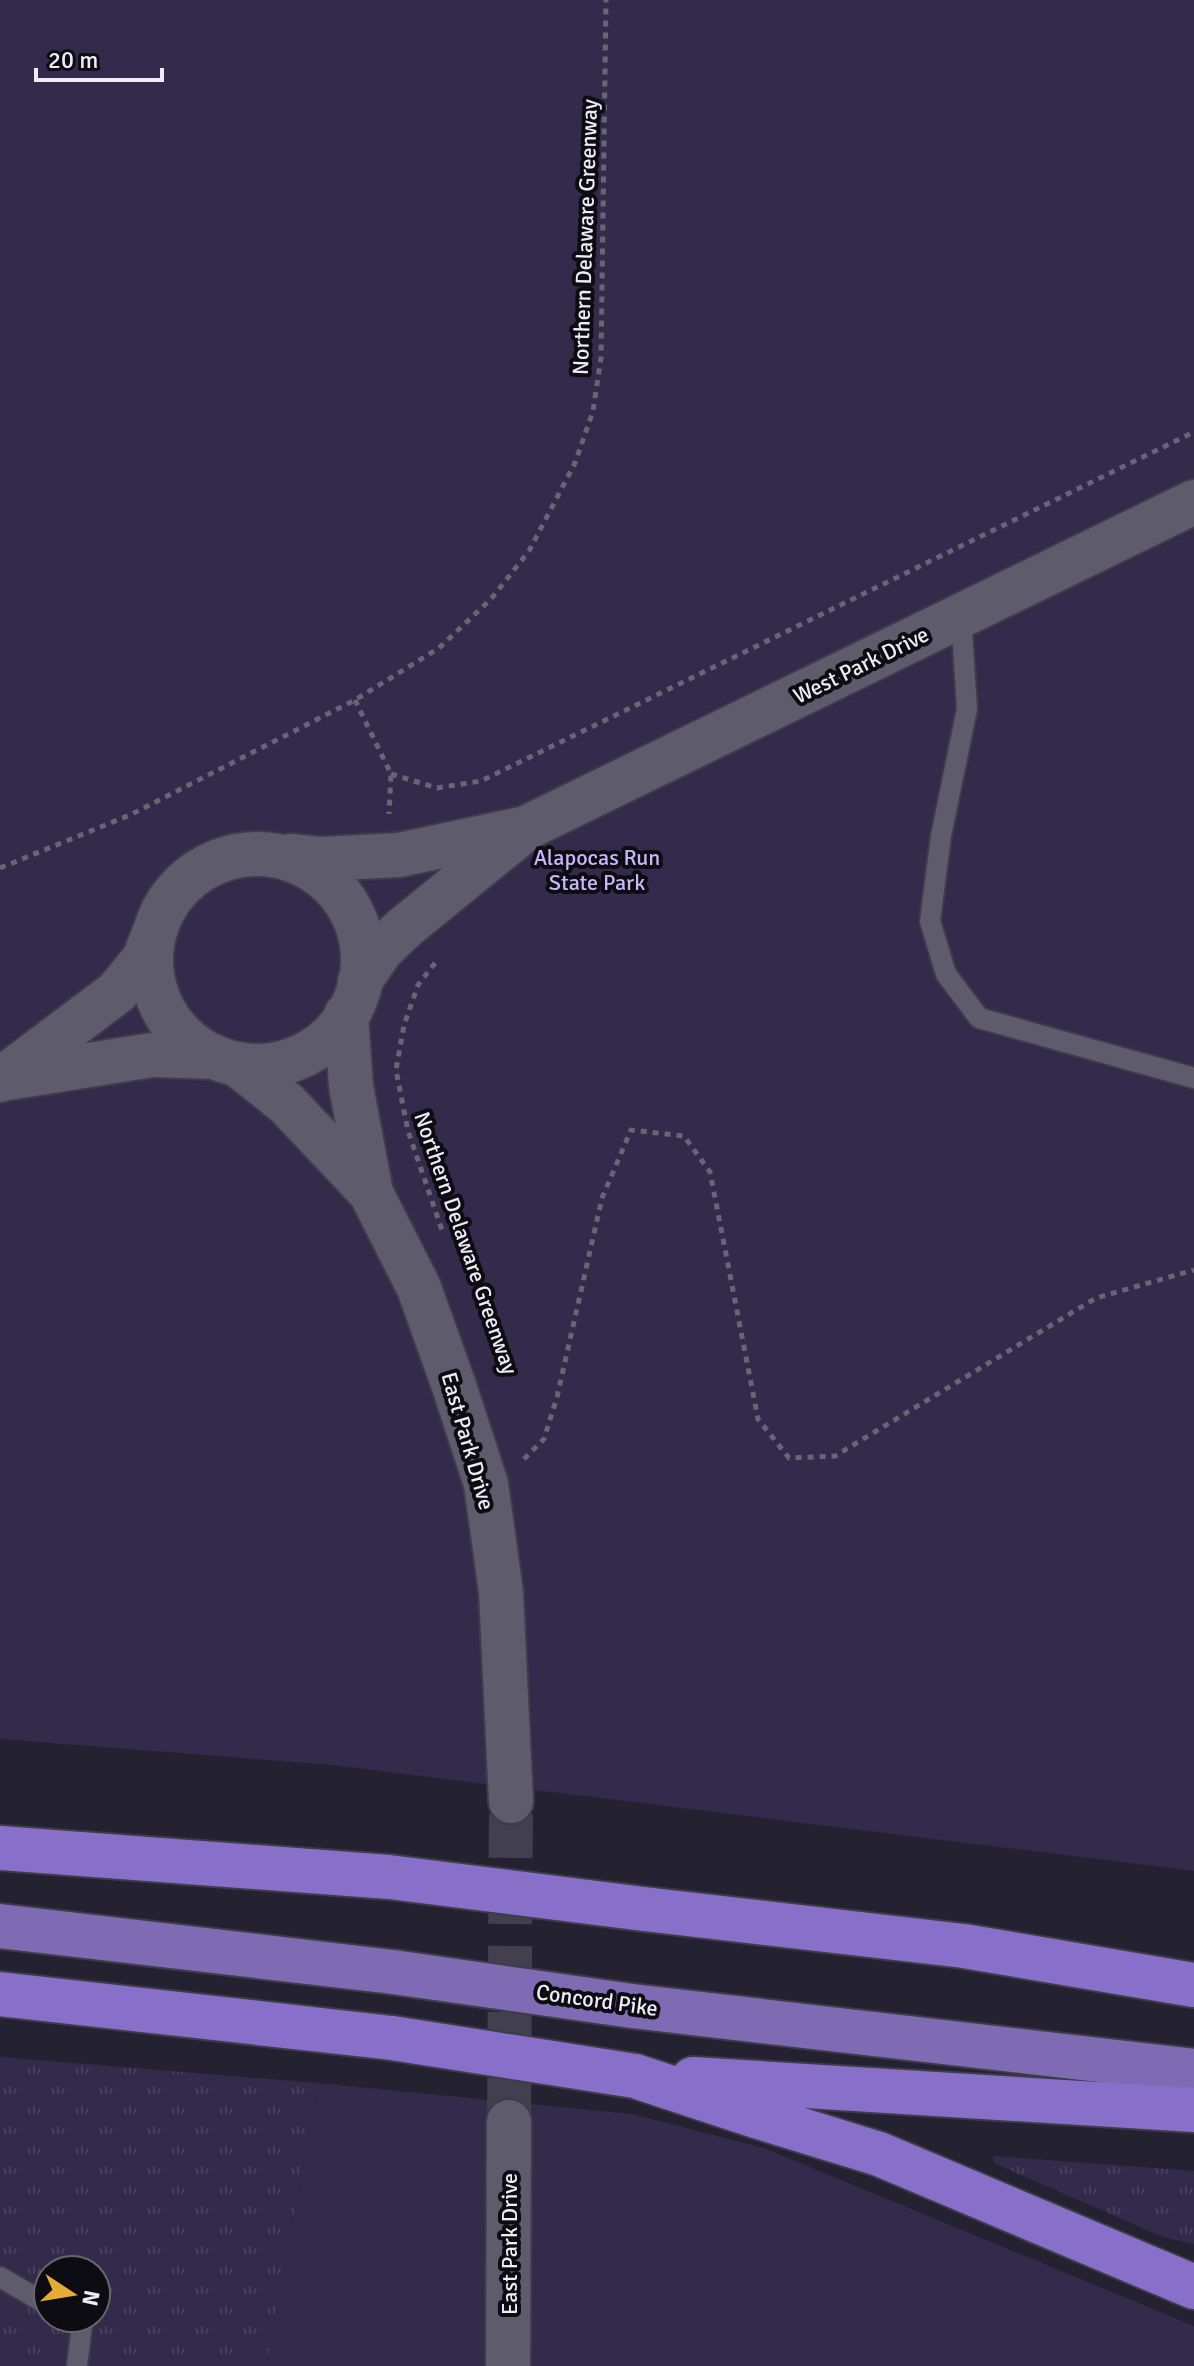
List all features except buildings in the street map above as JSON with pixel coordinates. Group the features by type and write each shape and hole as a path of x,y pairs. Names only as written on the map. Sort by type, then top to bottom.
{"highway":[{"path":"0,1848 389,1877 964,1946 1194,1985"},
{"path":"964,1946 1194,1958"},
{"path":"0,1994 392,2038 635,2076 1194,2110"},
{"path":"635,2076 879,2154 1194,2287"}],"main road":[{"name":"Concord Pike","path":"0,1926 393,1972 632,2006 1194,2071"}],"street":[{"name":"West Park Drive","path":"353,998 381,950 528,827 1194,502"},
{"name":"West Park Drive","path":"272,855 320,859 399,855 528,827"},
{"path":"245,855 272,855 305,865 333,885 352,914 360,938 362,963 353,998 323,1043 290,1060 255,1066 226,1060 152,1055 1,1079 117,992 144,959 167,904 184,883 206,867 245,855"},
{"path":"156,929 152,975 161,1005 168,1018 189,1041 226,1060"},
{"name":"East Park Drive","path":"353,998 351,1086 371,1193 419,1288 486,1484 501,1592 511,1801"},
{"name":"East Park Drive","path":"226,1060 287,1104 371,1193"},
{"name":"East Park Drive","path":"508,2366 509,2122"}],"lane":[{"path":"961,615 967,709 941,836 930,921 946,974 979,1018 1194,1078"},
{"path":"0,2277 32,2296"},
{"path":"77,2366 81,2334"}],"path":[{"name":"Northern Delaware Greenway","path":"0,868 130,815 355,700 439,648 491,599 529,551 575,463 593,411 601,358 606,0"},
{"path":"391,774 437,788 481,781 1194,432"},
{"path":"355,700 391,774 389,829 399,855"},
{"name":"Northern Delaware Greenway","path":"424,912 446,949 418,985 404,1025 396,1070 408,1131 446,1240"},
{"path":"516,1447 520,1462 544,1439 557,1397 602,1198 631,1130 684,1136 710,1172 758,1419 789,1458 835,1456 1096,1298 1194,1270"}],"green space":[{"name":"Alapocas Run State Park","path":"0,0 1194,0 1194,1871 332,1765 0,1739"},
{"path":"0,2057 318,2083 267,2366 0,2366"},
{"path":"318,2083 632,2114 764,2148 1194,2326 1194,2366 267,2366"},
{"path":"993,2156 1194,2171 1194,2244 1163,2237 994,2163"}],"tunnel":[{"path":"509,2122 511,1801"}]}
